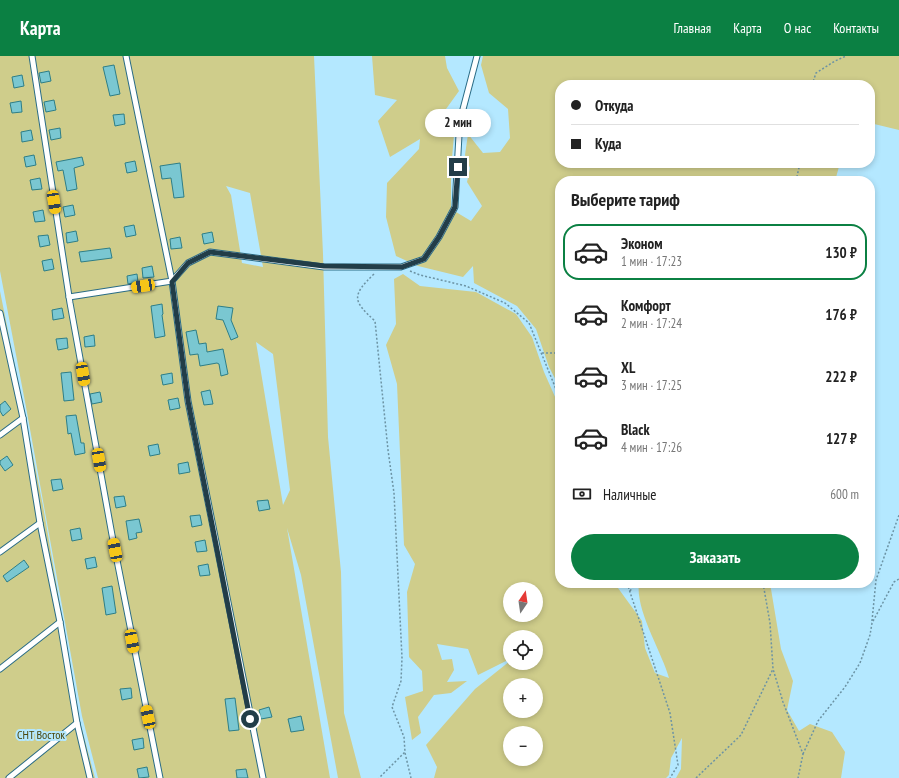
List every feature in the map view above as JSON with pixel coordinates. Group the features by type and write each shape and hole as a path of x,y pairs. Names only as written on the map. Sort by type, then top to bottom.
{"lane":[{"path":"32,56 69,297 112,535 160,778"},
{"path":"126,56 172,282 188,401 262,778"},
{"path":"69,297 172,282 188,263 210,252 324,266 402,267 424,259 439,237 455,207 459,135 462,113 477,56"},
{"path":"0,314 24,418 40,523 60,622 77,723 90,778"},
{"path":"0,435 24,418"},
{"path":"0,552 40,523"},
{"path":"0,669 60,622"},
{"path":"9,778 77,723"}],"path":[{"path":"814,80 816,73 846,56"},
{"path":"381,267 360,287 358,297 359,307 375,321 388,450 394,493 402,658 401,681 392,707 404,737 405,752 411,778"},
{"path":"402,267 420,275 466,286 505,303 529,323 555,386"},
{"path":"542,353 555,353"},
{"path":"798,778 803,754 818,721 846,687 860,663 870,634 876,580 899,515"},
{"path":"872,623 894,582 899,579"},
{"path":"629,588 670,712 678,765 670,778"},
{"path":"764,588 770,623 773,669 782,702 803,754"},
{"path":"696,778 741,736 773,669"},
{"path":"380,778 405,752"}],"green space":[{"path":"0,56 314,56 323,254 328,437 341,572 344,713 361,778 338,778 301,575 287,528 330,778 98,778 82,716 0,271","holes":["226,186 250,193 263,267 242,263 231,195","256,342 273,354 290,490 283,505"]},
{"path":"372,56 445,56 447,68 459,91 446,109 455,123 451,170 451,209 471,221 482,206 467,182 470,168 465,155 468,134 483,153 500,152 510,138 508,109 489,93 481,65 483,56 899,56 899,130 875,124 875,80 555,80 555,168 839,168 836,176 555,176 555,378 549,367 536,329 517,306 474,283 473,266 463,277 418,266 396,256 386,217 387,183 419,149 420,139 390,157 378,121 397,100 375,95"},
{"path":"403,274 420,286 476,292 516,314 532,337 544,372 555,397 555,588 618,588 642,621 645,648 655,673 669,678 641,606 639,588 771,588 781,649 793,681 787,710 799,731 810,724 832,732 845,752 841,778 676,778 681,769 682,738 671,758 669,775 666,778 434,778 437,767 426,745 475,689 503,667 503,670 543,670 543,630 503,630 503,662 478,675 468,649 437,644 442,660 452,659 454,670 447,682 467,681 451,693 434,695 418,717 421,733 412,740 405,697 423,691 422,671 409,657 407,592 415,564 404,545 397,384 386,345 396,324 394,279"},
{"name":"СНТ Восток","path":"0,291 43,506 80,722 95,778 0,778"}],"building":[{"path":"114,65 120,94 110,96 103,67"},
{"path":"49,71 51,81 41,83 39,73"},
{"path":"22,75 24,86 14,88 12,77"},
{"path":"54,100 56,110 46,112 44,102"},
{"path":"21,101 22,112 12,113 10,103"},
{"path":"124,114 125,124 115,126 113,115"},
{"path":"60,128 61,138 51,140 49,130"},
{"path":"31,130 33,140 22,142 21,132"},
{"path":"34,155 36,165 26,167 24,157"},
{"path":"82,157 84,165 74,168 77,189 67,191 63,170 58,171 56,162"},
{"path":"135,161 137,171 127,173 125,163"},
{"path":"180,163 184,197 174,198 171,178 162,179 160,166"},
{"path":"40,178 42,189 32,190 30,180"},
{"path":"73,205 75,215 65,217 63,207"},
{"path":"43,210 45,221 35,222 33,212"},
{"path":"134,225 136,235 126,237 124,227"},
{"path":"76,231 78,241 67,243 66,233"},
{"path":"212,232 214,242 204,244 202,234"},
{"path":"48,235 50,245 40,247 38,236"},
{"path":"180,237 182,248 171,249 170,239"},
{"path":"110,248 112,258 81,262 79,252"},
{"path":"52,259 54,269 44,271 42,261"},
{"path":"152,266 154,277 143,278 142,268"},
{"path":"137,274 138,282 128,284 127,276"},
{"path":"162,304 165,336 155,338 151,306"},
{"path":"218,306 233,308 231,320 238,337 231,340 223,320 216,319"},
{"path":"62,308 64,318 53,320 52,310"},
{"path":"196,330 199,344 206,343 207,352 223,349 228,374 221,376 219,364 217,363 200,366 198,354 190,355 186,332"},
{"path":"94,335 95,346 85,347 84,337"},
{"path":"67,338 68,348 58,350 56,339"},
{"path":"71,372 74,400 64,401 61,373"},
{"path":"172,373 173,383 163,385 161,375"},
{"path":"210,390 213,404 204,405 201,392"},
{"path":"100,392 102,402 92,404 90,394"},
{"path":"178,398 180,408 170,410 168,400"},
{"path":"5,401 11,409 3,416 0,411 0,405"},
{"path":"76,415 81,443 84,443 85,453 75,455 71,433 68,434 66,416"},
{"path":"158,444 160,454 150,456 148,446"},
{"path":"7,456 13,465 5,471 0,464 0,461"},
{"path":"188,462 190,472 179,474 178,464"},
{"path":"61,479 63,489 53,491 51,480"},
{"path":"124,496 126,506 116,508 114,497"},
{"path":"268,500 270,509 259,511 257,501"},
{"path":"200,515 202,525 192,527 190,516"},
{"path":"139,519 142,532 136,533 137,538 129,540 126,521"},
{"path":"80,528 82,539 72,541 70,530"},
{"path":"205,540 207,551 197,552 195,542"},
{"path":"95,557 97,567 87,569 85,559"},
{"path":"24,560 29,567 7,582 3,576"},
{"path":"208,564 210,575 200,576 198,566"},
{"path":"112,586 116,613 106,615 102,588"},
{"path":"131,688 132,698 122,700 120,689"},
{"path":"235,698 239,730 229,731 225,699"},
{"path":"269,707 272,717 261,719 259,710"},
{"path":"301,716 304,730 291,732 288,719"},
{"path":"143,738 144,748 134,750 132,740"},
{"path":"147,767 149,777 139,778 137,769"},
{"path":"246,769 248,778 237,778 236,770"}],"route":[{"path":"250,719 188,401 172,282 188,263 210,252 324,266 402,267 424,259 439,237 455,207 458,167"}]}
